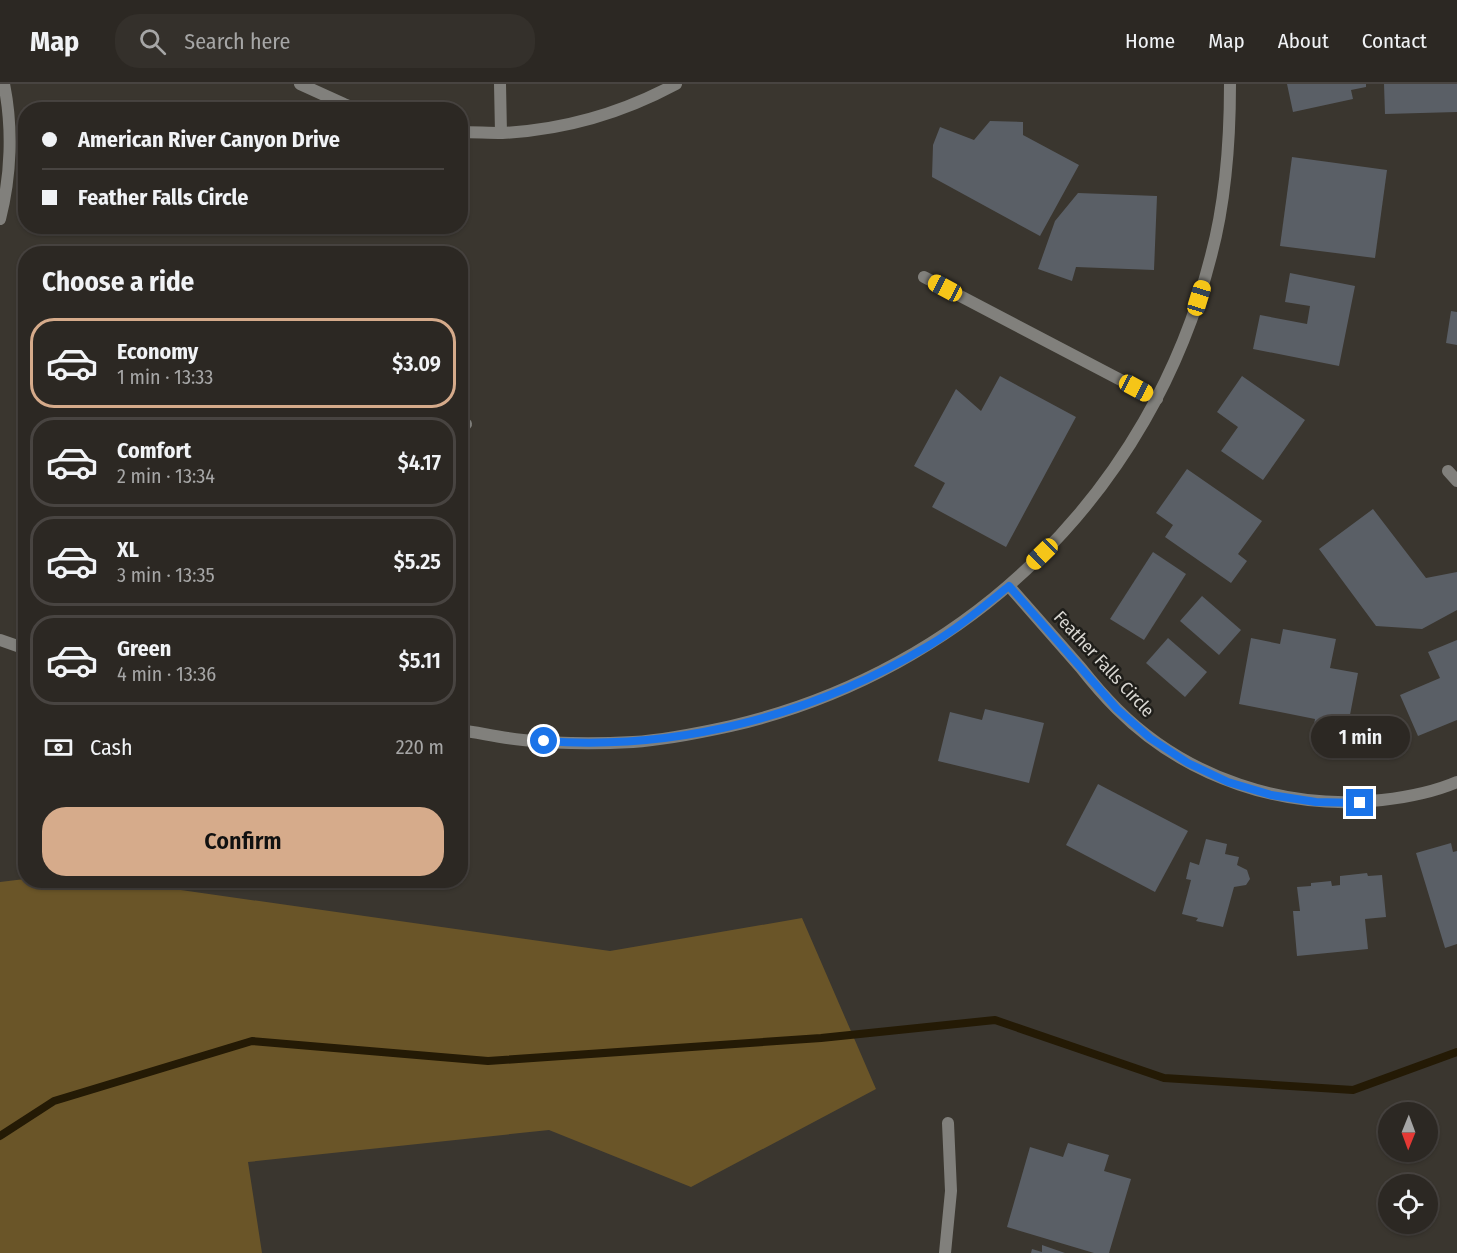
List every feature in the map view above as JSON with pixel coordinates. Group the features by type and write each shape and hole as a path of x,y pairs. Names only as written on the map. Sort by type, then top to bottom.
{"street":[{"path":"0,219 10,141 4,84"},
{"path":"300,84 340,102"},
{"path":"500,84 501,133"},
{"path":"468,132 501,133 535,130 584,121 614,112 676,84"},
{"path":"468,731 522,740 634,742 700,733 766,718 830,696 871,678 930,645 1009,586 1058,538 1088,504 1127,450 1157,399 1175,361 1199,298 1212,255 1224,189 1230,122 1230,84"},
{"path":"924,277 1157,399"},
{"path":"1448,471 1457,481"},
{"name":"Feather Falls Circle","path":"1009,586 1117,709 1150,738 1188,763 1228,782 1271,795 1316,802 1360,803 1405,797 1457,782"},
{"path":"0,640 18,646"},
{"path":"945,1253 951,1191 948,1123"}],"shaded area":[{"path":"18,880 18,888 167,888 610,951 802,918 876,1089 691,1187 549,1130 248,1162 262,1253 0,1253 0,882"}],"building":[{"path":"1287,84 1366,84 1366,87 1351,90 1353,99 1293,112"},
{"path":"1384,84 1457,84 1457,112 1385,114"},
{"path":"990,121 1023,122 1023,135 1079,165 1040,236 932,177 933,145 940,127 974,140"},
{"path":"1292,157 1387,170 1375,258 1280,246"},
{"path":"1078,193 1157,196 1154,270 1076,267 1072,281 1038,269 1055,221"},
{"path":"1290,273 1355,286 1339,366 1253,349 1260,315 1307,324 1310,306 1285,302"},
{"path":"1451,311 1457,312 1457,345 1446,343"},
{"path":"1000,376 1076,417 1006,547 932,507 945,483 914,466 956,389 981,411"},
{"path":"1242,376 1305,420 1263,480 1221,451 1238,427 1217,412"},
{"path":"1187,469 1262,521 1238,554 1247,561 1231,583 1165,537 1173,525 1156,513"},
{"path":"1373,509 1426,578 1457,572 1457,610 1422,629 1376,626 1319,549"},
{"path":"1153,552 1186,574 1144,640 1110,619"},
{"path":"1202,596 1241,630 1219,655 1180,621"},
{"path":"1283,629 1336,639 1330,668 1358,673 1345,741 1312,735 1315,719 1239,704 1251,638 1280,644"},
{"path":"1168,638 1207,672 1185,697 1146,663"},
{"path":"1457,640 1457,720 1418,736 1400,695 1440,678 1428,652"},
{"path":"985,709 1044,723 1029,783 938,761 950,712 982,720"},
{"path":"1098,784 1188,831 1155,892 1066,845"},
{"path":"1206,839 1227,844 1225,854 1239,857 1237,865 1247,870 1250,879 1246,885 1234,887 1223,927 1196,921 1198,918 1182,914 1191,880 1186,879 1190,862 1199,865"},
{"path":"1451,843 1453,852 1457,851 1457,944 1445,948 1416,853"},
{"path":"1367,873 1368,876 1382,875 1386,917 1365,919 1368,949 1297,956 1293,911 1300,911 1297,887 1331,881 1332,886 1340,885 1340,876"},
{"path":"1068,1143 1109,1155 1104,1171 1131,1179 1109,1253 1094,1253 1007,1227 1030,1147 1063,1157"},
{"path":"1042,1245 1065,1253 1031,1253 1032,1249 1042,1252"}],"waterway":[{"path":"0,1136 54,1101 252,1041 488,1061 821,1038 995,1020 1164,1078 1353,1090 1457,1052"}],"route":[{"path":"544,741 634,742 700,733 766,718 830,696 871,678 930,645 1009,586 1117,709 1150,738 1188,763 1228,782 1271,795 1316,802 1360,803"}]}
